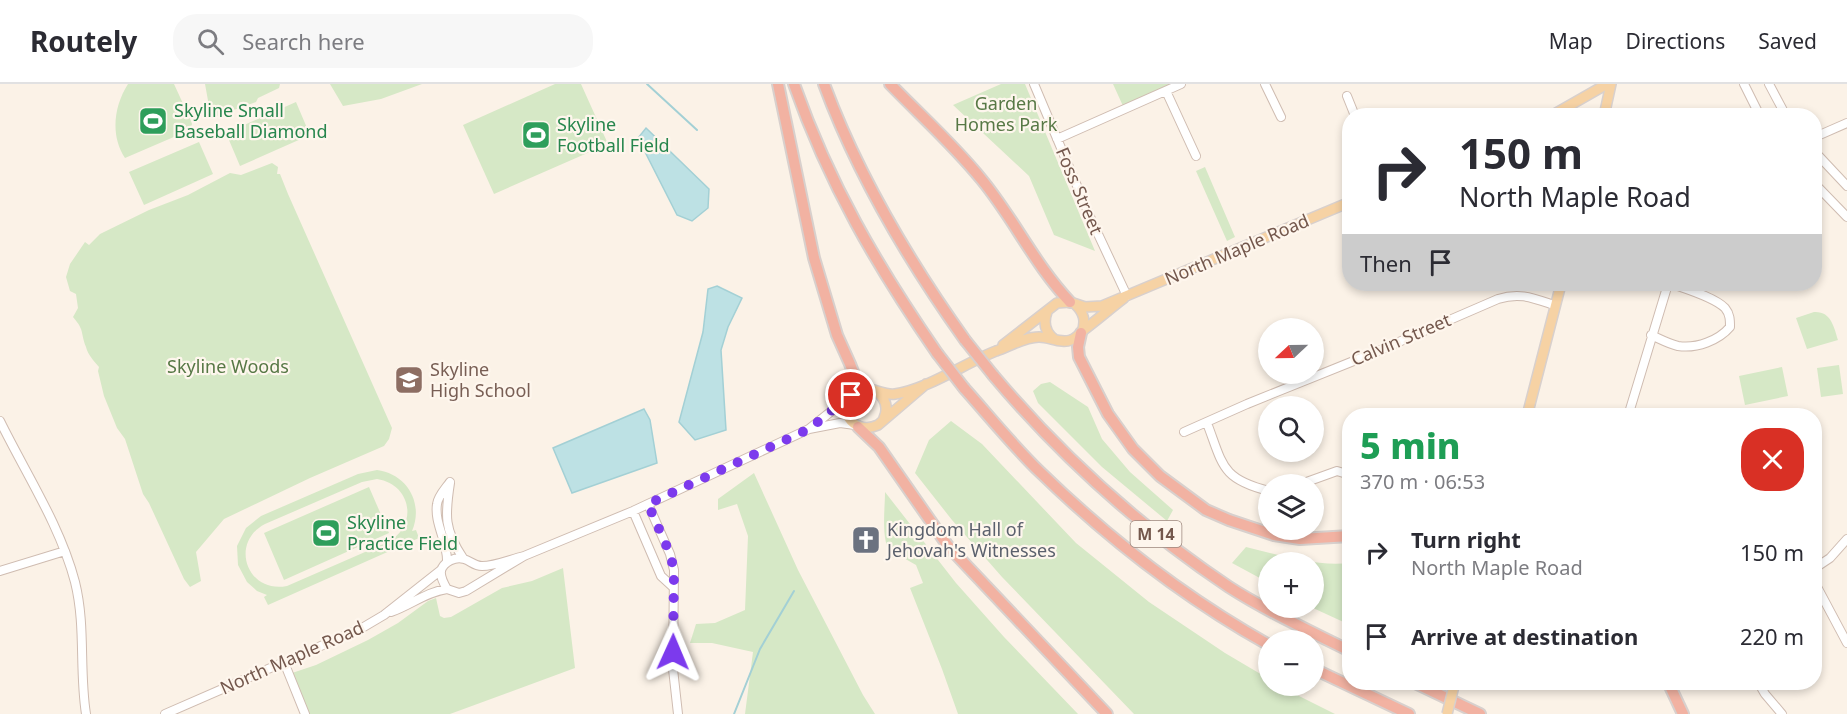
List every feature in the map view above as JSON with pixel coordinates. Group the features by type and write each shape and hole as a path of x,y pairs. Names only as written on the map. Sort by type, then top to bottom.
{"highway":[{"path":"778,84 814,258 837,335 855,377 852,394"},
{"name":"M 14","path":"794,84 824,160 848,209 897,295 964,388 1039,471 1096,523 1188,595 1258,639"},
{"name":"M 14","path":"824,84 860,167 888,222 936,299 993,375 1056,445 1122,506 1160,537 1231,588 1342,647"},
{"path":"890,84 982,179 1050,281 1073,304"},
{"path":"1081,332 1079,357 1108,414 1133,449 1179,492 1206,510 1228,520 1274,535 1300,539 1342,536"},
{"path":"856,426 879,447 948,546 1107,714"},
{"path":"1324,674 1342,682"},
{"path":"1358,690 1409,714"},
{"path":"1430,690 1480,714"},
{"path":"1672,690 1683,714"}],"main road":[{"path":"1566,108 1609,84"},
{"path":"1605,108 1609,84"},
{"name":"North Maple Road","path":"997,351 1057,303 1098,307 1342,204"},
{"path":"1529,408 1559,291"},
{"name":"North Maple Road","path":"876,391 896,394 926,384 1029,338 1072,340 1126,297"},
{"path":"1073,304 1083,315 1081,332"},
{"path":"1047,312 1045,324 1047,331 1056,339"},
{"name":"North Maple Road","path":"883,420 926,384"},
{"path":"865,388 876,391 885,401 886,414 883,420 872,428 856,426 850,421 846,411 846,405 852,394 865,388"},
{"path":"1447,714 1453,690"}],"street":[{"name":"Foss Street","path":"1034,84 1126,297"},
{"path":"1057,139 1181,84"},
{"path":"1265,84 1281,117"},
{"path":"1743,84 1756,108"},
{"path":"1769,84 1782,108"},
{"path":"1166,91 1196,156"},
{"path":"1347,96 1352,108"},
{"path":"1822,134 1847,123"},
{"path":"1822,159 1847,186"},
{"path":"1822,191 1847,217"},
{"path":"1630,408 1668,291"},
{"path":"1652,335 1677,346 1691,346 1714,340 1730,327 1730,316 1725,308 1715,301 1689,291"},
{"name":"Calvin Street","path":"1184,432 1498,299 1522,295 1554,305"},
{"path":"809,429 852,394"},
{"path":"0,421 55,526 75,583 81,616 86,714"},
{"path":"464,558 447,562 441,570 447,589 459,593 472,588 524,556 633,511 809,429 840,423 856,426"},
{"path":"1206,423 1220,459 1229,474 1258,489"},
{"path":"1324,476 1337,471 1342,473"},
{"path":"447,562 447,548 440,531 437,503 450,482 446,521 454,545 464,558 473,564 484,566 524,556"},
{"path":"648,504 670,554 674,570 673,669 678,714"},
{"path":"633,511 661,576 674,587"},
{"path":"1822,563 1847,539"},
{"path":"0,571 65,551"},
{"path":"473,564 477,574 476,584"},
{"name":"North Maple Road","path":"165,714 362,628 384,615 441,570"},
{"name":"North Maple Road","path":"384,615 403,608 425,594 447,589"},
{"path":"1822,596 1847,643"},
{"path":"284,662 305,714"},
{"path":"1763,690 1782,714"}],"green space":[{"name":"Skyline Small Baseball Diamond","path":"128,84 174,84 191,121 190,130 125,158 117,140 116,121 117,111"},
{"name":"Skyline Small Baseball Diamond","path":"205,84 280,84 279,88 258,98 256,102 214,117 209,106"},
{"path":"330,84 422,84 381,99 343,106"},
{"name":"Skyline Football Field","path":"555,84 581,84 608,144 494,194 463,125"},
{"name":"Garden Homes Park","path":"1001,84 1025,84 1095,251 1054,235 1029,176 953,105"},
{"path":"1113,84 1172,84 1123,106"},
{"path":"296,102 310,135 240,166 226,133"},
{"path":"199,142 213,174 144,205 129,172"},
{"name":"Skyline Woods","path":"272,163 278,167 277,174 280,174 392,428 384,446 224,519 196,552 201,581 190,587 143,494 125,439 117,428 104,396 99,367 88,353 81,328 73,317 78,308 76,294 70,291 66,277 70,264 85,242 89,245 100,234 149,210 188,195 230,173 241,175"},
{"path":"1205,167 1235,237 1227,241 1196,171"},
{"path":"1820,312 1828,317 1838,340 1807,349 1796,318"},
{"path":"1839,365 1843,394 1821,397 1817,368"},
{"path":"1782,367 1788,396 1745,405 1739,376"},
{"path":"1050,382 1088,407 1102,439 1130,472 1173,510 1167,521 1102,467 1038,403 1033,391 1041,384"},
{"path":"951,421 982,444 1076,543 1149,602 1258,672 1258,696 1299,696 1335,714 1134,714 1002,577 915,473 929,440"},
{"path":"377,470 397,477 404,484 414,500 416,510 412,531 416,530 419,538 268,605 264,597 267,595 257,591 247,582 238,565 237,546 246,528 261,516 358,474","holes":["377,479 389,482 404,497 407,516 398,535 388,542 287,586 273,586 253,575 246,554 248,543 254,532 265,524 362,482"]},
{"path":"754,473 798,570 875,714 745,714 753,652 712,643 690,643 696,624 715,623 745,610 748,536 737,504 718,510 718,499"},
{"name":"Skyline Practice Field","path":"369,487 389,533 284,580 264,533"},
{"path":"885,492 956,583 1078,714 958,714 910,588 923,583 916,565 902,557 893,558 886,544"},
{"path":"1246,547 1265,552 1258,552 1258,577 1232,563"},
{"path":"1324,563 1342,564 1342,621 1324,613"},
{"path":"563,568 575,668 450,714 305,714 289,674 316,665 368,640 398,623 428,601 436,598 440,616 451,617 502,588 532,581"}],"water":[{"path":"646,128 709,189 708,208 692,221 677,215 638,138"},
{"path":"717,286 742,298 728,327 721,350 726,430 695,440 679,422 703,332 708,289"},
{"path":"644,409 650,420 657,463 572,493 553,448"}],"waterway":[{"path":"647,84 697,130"},
{"path":"734,714 760,649 794,591"}],"place":[{"name":"Skyline Small Baseball Diamond","path":"153,121"},
{"name":"Skyline Football Field","path":"536,135"},
{"name":"Skyline High School","path":"409,380"},
{"name":"Skyline Practice Field","path":"326,533"},
{"name":"Kingdom Hall of Jehovah's Witnesses","path":"866,540"}],"route":[{"path":"673,652 674,570 670,554 648,504 809,429 851,395"}]}
